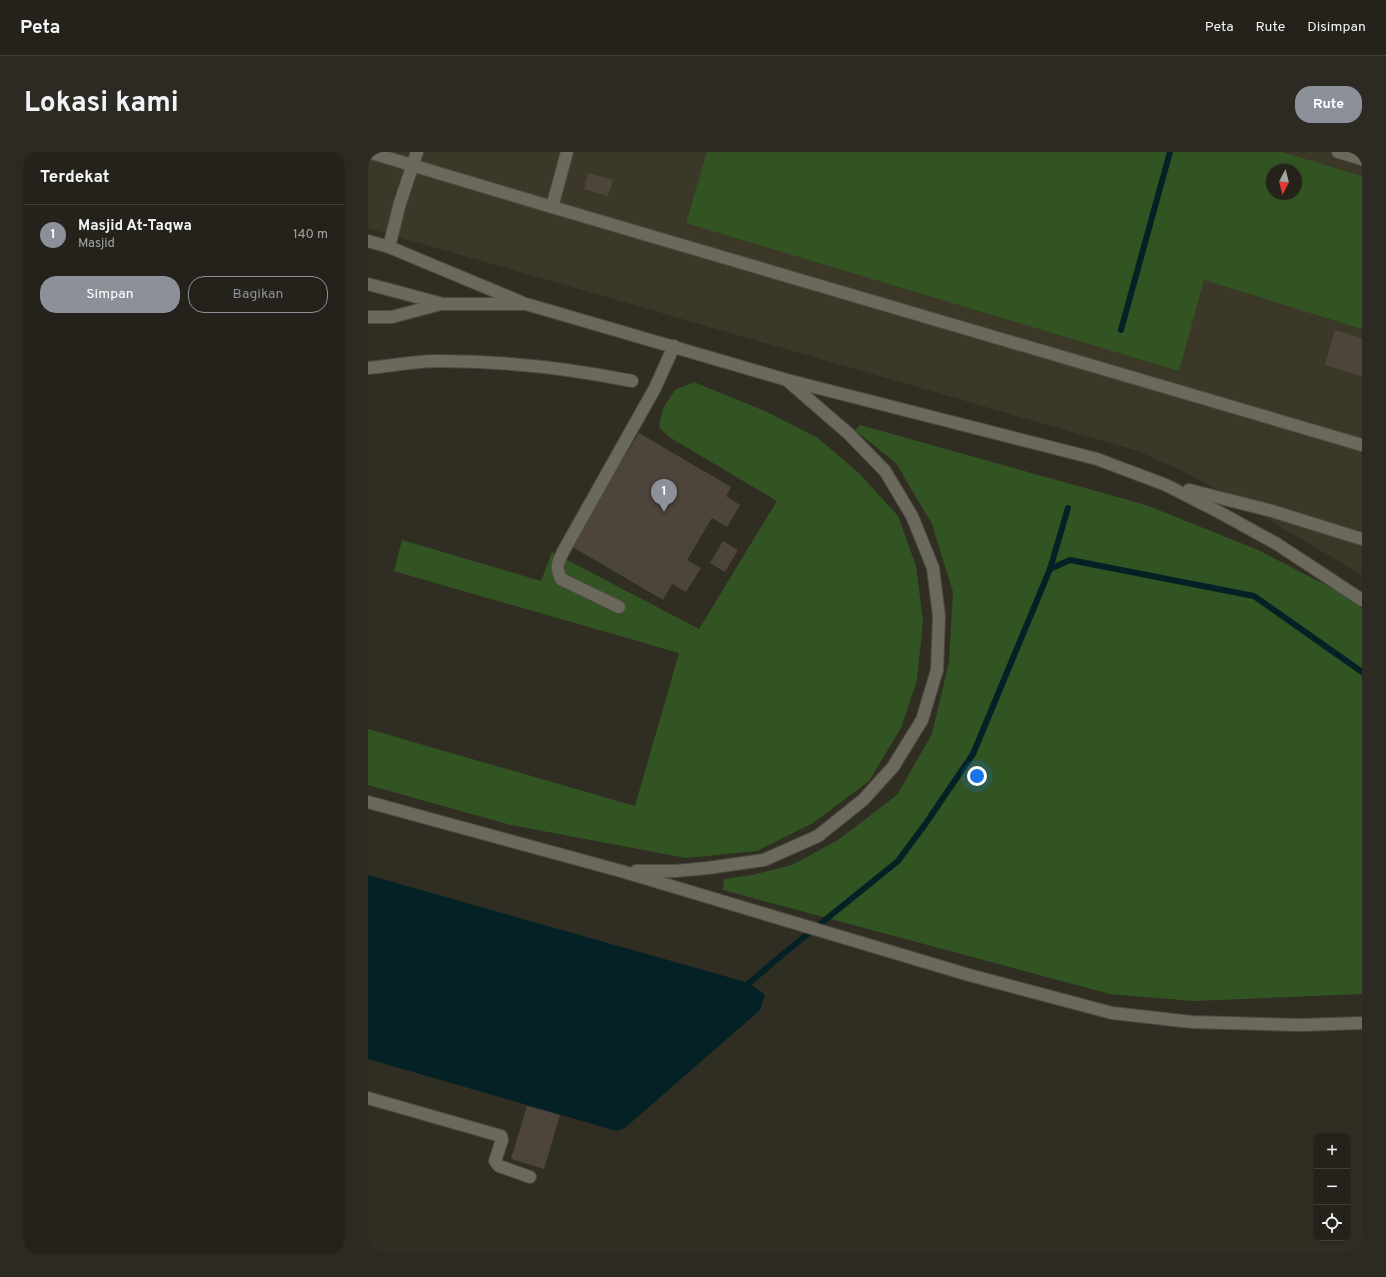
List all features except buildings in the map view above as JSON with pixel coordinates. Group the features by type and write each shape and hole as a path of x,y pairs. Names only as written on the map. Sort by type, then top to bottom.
{"street":[{"path":"368,152 1362,445"},
{"path":"389,247 400,203 417,152"},
{"path":"552,207 567,152"},
{"path":"1338,152 1362,159"},
{"path":"368,241 389,247 526,304 787,380 1097,459 1166,485 1219,512 1277,544 1362,600"},
{"path":"368,284 443,304"},
{"path":"368,317 392,316 443,304 526,304"},
{"path":"619,607 561,579 557,571 558,563 655,388 674,346"},
{"path":"368,368 436,361 497,362 594,373 632,381"},
{"path":"621,870 675,871 764,860 818,836 863,800 893,767 922,720 937,670 939,616 933,568 912,516 885,471 848,434 787,380"},
{"path":"1166,485 1272,511 1362,538"},
{"path":"368,802 621,870 969,975 1112,1013 1192,1022 1301,1025 1362,1023"},
{"path":"368,1098 501,1136 502,1140 495,1161 499,1166 530,1177"}],"shaded area":[{"path":"368,152 1362,152 1362,575 1222,492 1184,472 1138,451 368,228"}],"green space":[{"path":"707,152 1282,152 1362,176 1362,329 1204,280 1179,371 686,223"},
{"path":"694,382 767,412 818,438 860,474 898,516 916,566 923,621 917,680 901,728 869,781 813,823 757,851 686,858 511,825 368,785 368,729 635,806 679,653 394,571 402,540 541,581 552,552 699,629 777,501 669,437 659,427 663,408 675,390"},
{"path":"860,425 1146,505 1258,550 1334,589 1362,608 1362,994 1194,1001 1110,994 723,890 724,879 752,875 792,865 838,840 897,795 932,734 949,662 953,592 932,524 896,463 855,430"}],"water":[{"path":"368,875 749,983 765,995 760,1010 626,1127 617,1131 368,1059"}],"waterway":[{"path":"1121,330 1170,152"},
{"path":"749,983 898,861 973,754 1050,569 1068,508"},
{"path":"1050,569 1070,560 1254,596 1362,672"}],"place":[{"name":"Masjid At-Taqwa","path":"664,512"}]}
